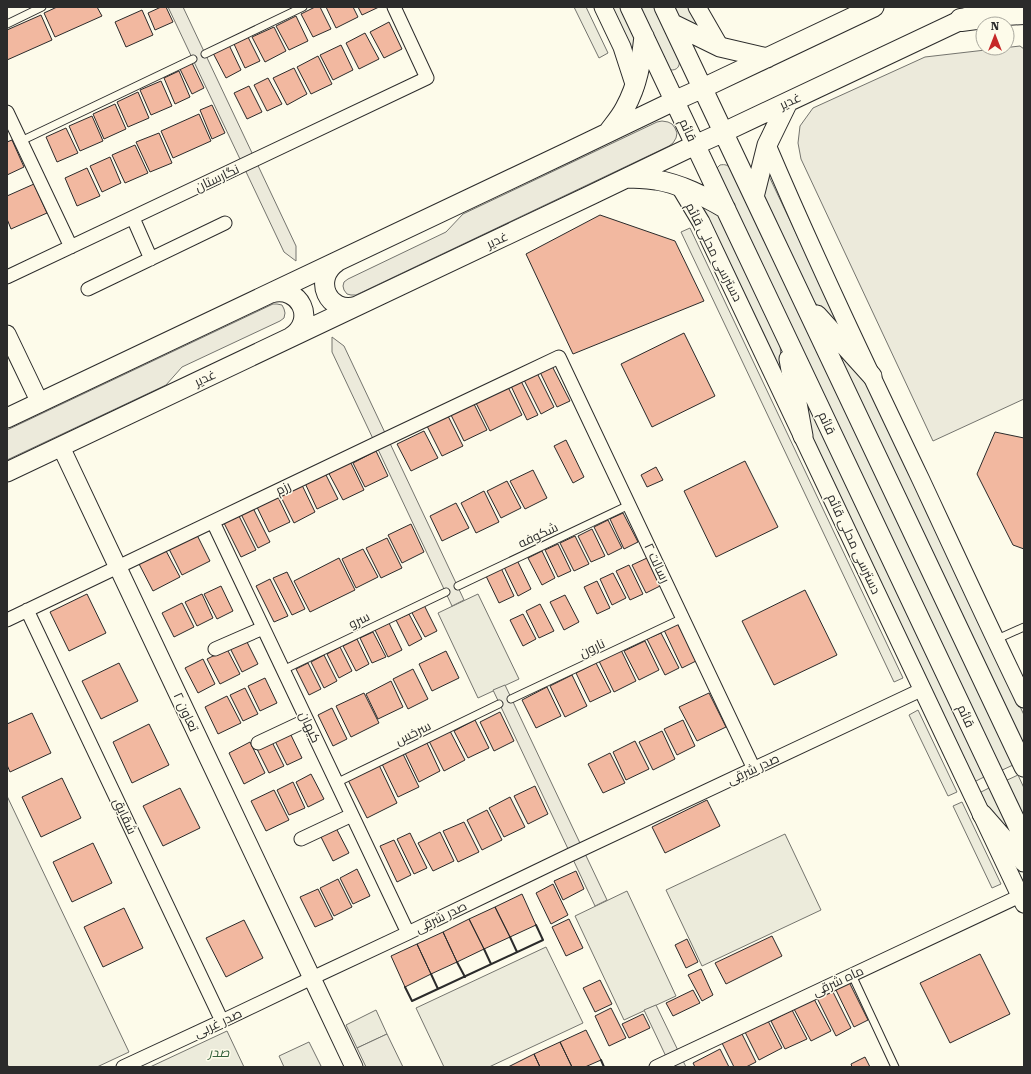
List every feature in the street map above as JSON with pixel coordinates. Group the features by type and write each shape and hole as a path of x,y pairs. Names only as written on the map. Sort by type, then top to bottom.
{"highway":[{"path":"961,20 1024,13"}],"main road":[{"name":"قائم","path":"630,7 1024,839"},
{"path":"664,7 1024,767"},
{"path":"7,418 874,7"},
{"name":"غدیر","path":"7,472 988,7"},
{"path":"672,24 720,46 767,58"},
{"path":"607,133 625,109 635,88 641,64 644,36"},
{"path":"657,64 666,75 675,76 684,69 687,64 686,52"},
{"path":"754,197 767,145 788,102"},
{"path":"712,181 710,170 712,165 721,159 732,160 741,168"},
{"path":"628,178 657,180 680,187 704,196 726,209"},
{"path":"338,261 327,272 324,279 326,294 337,305 344,307 359,305"},
{"path":"269,294 276,292 291,294 302,305 304,320 297,334 290,338"},
{"path":"803,299 872,376"},
{"path":"785,334 803,436"},
{"path":"982,814 1024,862"}],"street":[{"name":"نگارستان","path":"7,277 427,78 394,7"},
{"path":"603,7 622,46 635,88"},
{"path":"697,7 720,46"},
{"path":"7,112 71,247"},
{"path":"767,145 782,181 872,376 1024,699"},
{"name":"دسترسی محلی قائم","path":"680,187 701,222 1022,900"},
{"path":"133,218 151,259"},
{"path":"88,289 225,223"},
{"path":"7,334 40,403"},
{"name":"رسالت ۲","path":"559,357 754,768"},
{"name":"رزم","path":"7,620 117,566 213,522 559,357"},
{"name":"تعاون ۲","path":"61,447 354,1067"},
{"name":"کیهان","path":"213,522 408,933"},
{"name":"شقایق","path":"27,610 222,1021"},
{"path":"215,649 263,628"},
{"name":"صدر شرقی","path":"312,978 923,689"},
{"path":"258,743 307,720"},
{"path":"301,839 352,815"},
{"name":"ماه شرقی","path":"656,1067 852,975 1022,900"},
{"name":"صدر غربی","path":"123,1067 312,978"}],"lane":[{"path":"7,24 42,7"},
{"path":"205,54 304,7"},
{"path":"21,141 193,59"},
{"name":"شکوفه","path":"458,586 629,505"},
{"name":"سرو","path":"283,670 446,592"},
{"name":"نارون","path":"511,699 683,618"},
{"path":"995,640 1024,627"},
{"name":"سرخس","path":"336,783 499,704"},
{"path":"852,975 895,1067"}],"green space":[{"path":"574,7 586,7 608,53 599,58"},
{"path":"609,7 624,7 639,40 634,61"},
{"path":"636,7 655,7 679,59 679,65 675,70 667,69"},
{"path":"674,7 689,7 700,29 681,21"},
{"path":"720,165 726,165 731,169 1013,765 998,772 716,172"},
{"path":"767,172 840,326 814,302 762,192"},
{"path":"699,203 718,212 780,343 782,379"},
{"path":"690,228 903,678 894,682 681,232"},
{"path":"836,349 865,378 1024,715 1024,746"},
{"path":"803,389 986,776 974,782 808,430"},
{"path":"478,594 519,679 478,698 438,613"},
{"path":"918,710 957,792 948,796 909,715"},
{"path":"1018,775 1024,788 1024,826 1003,782"},
{"path":"991,787 1016,841 987,811 979,793"},
{"path":"7,796 129,1052 97,1067 9,1067 7,1064"},
{"path":"962,802 1001,884 992,888 953,806"},
{"path":"785,834 821,910 702,966 666,890"},
{"path":"627,891 676,996 624,1020 575,916"},
{"path":"546,947 583,1023 489,1067 444,1067 416,1008"},
{"path":"376,1010 387,1034 357,1048 346,1025"},
{"name":"صدر","path":"227,1031 244,1067 150,1067"},
{"path":"309,1042 321,1066 284,1067 279,1056"}],"shaded area":[{"path":"168,7 183,7 296,246 296,261 284,252"},
{"path":"1020,46 1024,49 1024,399 933,441 801,159 798,143 800,126 813,108 925,57 975,51 975,56 1015,56 1015,47"},
{"path":"662,121 672,124 677,133 673,143 669,146 356,295 347,294 344,290 344,282 348,279 446,232 463,214 657,122"},
{"path":"273,304 282,305 284,309 284,318 280,321 182,367 166,385 7,460 7,430"},
{"path":"332,337 344,346 464,600 452,606 332,352"},
{"path":"505,685 607,900 595,906 493,690"},
{"path":"656,1005 686,1067 671,1067 644,1010"},
{"path":"387,1034 403,1067 366,1067 357,1048"}],"building":[{"path":"57,7 97,7 102,16 55,37 44,13"},
{"path":"161,7 166,7 173,22 155,30 148,13"},
{"path":"315,7 320,7 331,29 313,37 301,14"},
{"path":"326,7 353,7 358,17 336,28"},
{"path":"358,7 379,7 362,15"},
{"path":"142,10 153,35 126,47 115,22"},
{"path":"41,15 52,40 7,60 7,30"},
{"path":"296,16 308,41 289,50 276,26"},
{"path":"389,22 402,49 384,58 370,32"},
{"path":"274,27 286,51 265,62 252,37"},
{"path":"365,33 379,59 359,69 346,43"},
{"path":"248,37 260,61 245,68 234,44"},
{"path":"229,45 241,70 226,78 213,53"},
{"path":"341,45 353,70 333,80 320,55"},
{"path":"318,56 332,84 311,94 297,67"},
{"path":"192,63 204,88 192,94 180,69"},
{"path":"294,68 307,94 287,105 273,78"},
{"path":"179,71 190,97 175,104 164,78"},
{"path":"268,78 282,104 267,111 254,85"},
{"path":"161,81 172,106 151,115 140,90"},
{"path":"249,86 262,112 247,119 234,93"},
{"path":"138,92 149,118 128,127 117,102"},
{"path":"115,104 126,129 104,139 93,114"},
{"path":"212,105 225,133 212,139 200,110"},
{"path":"199,114 211,141 173,158 161,131"},
{"path":"92,116 103,141 80,151 69,126"},
{"path":"66,128 78,153 57,162 46,137"},
{"path":"159,133 172,163 150,172 136,142"},
{"path":"12,140 24,167 7,175 7,142"},
{"path":"135,145 148,173 125,183 112,155"},
{"path":"110,157 121,183 102,192 90,166"},
{"path":"87,168 100,196 77,206 65,178"},
{"path":"34,184 47,213 11,229 7,219 7,196"},
{"path":"600,215 675,241 704,301 573,354 526,254"},
{"path":"684,333 715,396 652,427 621,364"},
{"path":"552,366 570,401 557,407 540,372"},
{"path":"537,373 554,407 541,414 524,380"},
{"path":"521,381 538,415 527,420 511,386"},
{"path":"507,385 522,415 490,431 475,401"},
{"path":"473,402 487,430 464,441 450,413"},
{"path":"448,416 463,446 442,456 427,426"},
{"path":"424,431 438,458 411,471 397,444"},
{"path":"995,432 1024,438 1024,549 1013,545 977,474"},
{"path":"566,440 584,477 573,483 554,446"},
{"path":"376,451 388,476 365,487 353,463"},
{"path":"349,459 364,490 343,500 327,470"},
{"path":"745,461 778,527 716,557 684,491"},
{"path":"656,467 663,480 647,487 641,475"},
{"path":"533,470 547,498 525,509 510,481"},
{"path":"324,471 338,499 317,509 304,481"},
{"path":"507,481 521,508 501,518 487,491"},
{"path":"301,483 315,512 294,523 279,493"},
{"path":"484,491 499,522 476,533 461,503"},
{"path":"277,495 290,522 269,532 256,505"},
{"path":"456,503 469,528 442,541 430,516"},
{"path":"252,506 270,542 258,548 240,512"},
{"path":"623,513 638,542 624,549 610,519"},
{"path":"238,514 256,550 241,557 223,521"},
{"path":"608,520 622,548 608,555 594,527"},
{"path":"411,524 424,552 402,563 388,535"},
{"path":"592,529 605,556 591,562 578,536"},
{"path":"196,533 210,561 182,575 168,547"},
{"path":"575,536 589,564 574,571 560,543"},
{"path":"387,538 402,568 381,578 366,548"},
{"path":"558,544 571,571 558,577 545,550"},
{"path":"165,549 180,577 153,591 138,562"},
{"path":"363,549 378,577 356,588 342,559"},
{"path":"542,551 555,578 542,585 528,558"},
{"path":"339,558 355,590 310,612 294,581"},
{"path":"647,558 660,586 646,593 632,565"},
{"path":"517,560 531,589 518,596 504,567"},
{"path":"629,565 643,594 630,600 616,571"},
{"path":"501,568 514,596 499,603 486,576"},
{"path":"287,572 305,609 292,615 273,578"},
{"path":"613,573 626,598 612,605 600,579"},
{"path":"270,579 288,616 274,622 256,586"},
{"path":"597,581 610,608 597,614 584,587"},
{"path":"221,586 233,611 217,619 204,594"},
{"path":"805,590 837,655 774,685 742,621"},
{"path":"87,594 106,633 69,651 50,612"},
{"path":"202,594 213,618 197,626 185,602"},
{"path":"565,595 579,622 564,630 550,602"},
{"path":"182,603 194,627 174,637 162,613"},
{"path":"540,604 554,631 539,638 526,611"},
{"path":"424,605 437,631 425,637 411,611"},
{"path":"409,614 422,639 409,646 396,620"},
{"path":"523,614 536,639 523,646 510,620"},
{"path":"389,623 402,650 388,657 375,630"},
{"path":"678,624 696,661 682,668 664,630"},
{"path":"373,632 386,657 372,663 360,638"},
{"path":"661,633 679,668 665,675 647,639"},
{"path":"357,639 369,664 356,671 343,646"},
{"path":"246,640 258,664 242,672 230,648"},
{"path":"645,641 659,670 639,680 624,651"},
{"path":"340,647 352,671 339,678 327,654"},
{"path":"227,649 240,674 220,684 207,659"},
{"path":"621,650 636,681 614,692 599,661"},
{"path":"446,651 459,678 432,691 419,664"},
{"path":"324,655 337,681 324,688 311,662"},
{"path":"203,659 215,684 198,693 185,668"},
{"path":"119,663 138,701 101,719 82,681"},
{"path":"308,663 321,689 309,695 296,669"},
{"path":"596,663 611,692 590,702 576,673"},
{"path":"413,669 428,699 408,709 393,679"},
{"path":"572,675 587,706 565,717 550,686"},
{"path":"265,678 277,703 260,711 248,686"},
{"path":"391,681 403,707 378,719 366,694"},
{"path":"547,687 561,716 536,728 522,700"},
{"path":"245,688 258,714 243,721 230,695"},
{"path":"364,693 379,723 351,737 336,706"},
{"path":"709,693 726,727 697,741 679,707"},
{"path":"227,696 241,723 218,734 205,707"},
{"path":"332,708 347,739 333,746 318,715"},
{"path":"500,712 514,741 494,751 480,722"},
{"path":"32,713 51,753 10,772 7,765 7,724"},
{"path":"475,720 489,748 468,758 454,731"},
{"path":"683,720 695,746 677,755 664,729"},
{"path":"149,724 169,765 132,783 113,742"},
{"path":"289,731 302,758 287,765 274,739"},
{"path":"450,731 465,760 444,771 429,741"},
{"path":"662,731 675,759 653,770 639,742"},
{"path":"271,740 284,766 269,773 256,747"},
{"path":"635,741 649,769 626,780 613,752"},
{"path":"250,742 265,773 244,784 229,753"},
{"path":"427,743 440,771 419,782 405,753"},
{"path":"610,753 625,783 603,793 588,764"},
{"path":"403,754 419,787 398,797 382,764"},
{"path":"379,765 397,803 367,818 348,780"},
{"path":"311,774 324,799 308,807 296,782"},
{"path":"62,778 81,818 41,837 22,797"},
{"path":"293,782 305,808 289,815 277,790"},
{"path":"535,786 548,814 528,824 514,796"},
{"path":"180,788 200,828 163,846 143,806"},
{"path":"274,790 289,820 266,831 251,801"},
{"path":"510,797 525,827 504,837 489,808"},
{"path":"707,800 720,826 665,853 652,827"},
{"path":"487,810 502,840 482,850 467,820"},
{"path":"464,822 479,852 458,862 443,831"},
{"path":"336,828 349,853 333,861 320,835"},
{"path":"440,832 454,861 433,871 418,843"},
{"path":"410,833 427,868 414,874 397,839"},
{"path":"394,840 411,875 397,882 380,846"},
{"path":"93,843 112,883 72,902 53,862"},
{"path":"357,869 370,896 353,904 340,878"},
{"path":"576,871 584,889 563,900 554,881"},
{"path":"338,879 352,907 334,916 320,888"},
{"path":"553,884 568,915 551,924 536,893"},
{"path":"318,889 333,919 315,927 300,897"},
{"path":"522,894 536,925 510,937 495,907"},
{"path":"495,907 510,937 484,949 469,919"},
{"path":"124,908 143,948 103,967 84,927"},
{"path":"469,919 484,949 457,962 443,932"},
{"path":"569,919 583,948 566,956 552,927"},
{"path":"244,920 263,958 226,977 206,938"},
{"path":"443,932 457,962 431,974 417,944"},
{"path":"772,936 782,956 726,984 715,963"},
{"path":"687,939 698,962 686,968 675,945"},
{"path":"417,944 431,974 405,987 391,956"},
{"path":"980,954 1010,1014 950,1043 920,983"},
{"path":"701,969 713,995 702,1001 688,975"},
{"path":"600,980 612,1004 595,1012 583,988"},
{"path":"849,982 868,1020 854,1027 835,988"},
{"path":"831,988 851,1028 836,1036 816,996"},
{"path":"693,990 700,1003 673,1016 666,1003"},
{"path":"814,999 831,1031 811,1041 794,1009"},
{"path":"611,1008 626,1038 609,1046 595,1016"},
{"path":"792,1010 807,1039 785,1049 771,1021"},
{"path":"643,1014 650,1028 629,1038 622,1024"},
{"path":"768,1021 782,1048 759,1060 745,1032"},
{"path":"586,1030 601,1060 585,1067 572,1067 560,1042"},
{"path":"742,1034 756,1062 746,1067 734,1067 722,1043"},
{"path":"560,1042 572,1067 540,1067 534,1054"},
{"path":"720,1049 729,1067 695,1067 693,1063"},
{"path":"534,1054 540,1067 508,1067"},
{"path":"865,1057 870,1067 852,1067 851,1064"}],"wall":[{"path":"405,987 412,1001 543,940 536,925"},
{"path":"510,937 517,952"},
{"path":"484,949 491,964"},
{"path":"457,962 465,977"},
{"path":"431,974 438,989"},
{"path":"601,1060 604,1067"}]}
